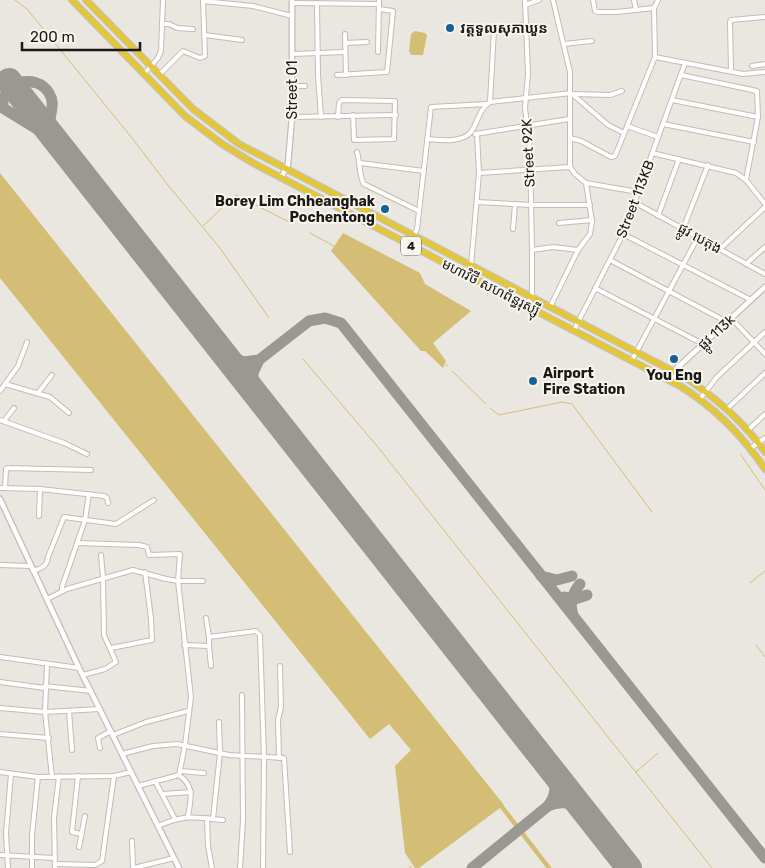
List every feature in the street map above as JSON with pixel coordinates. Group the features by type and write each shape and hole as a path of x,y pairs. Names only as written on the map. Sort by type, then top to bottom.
{"highway":[{"name":"មហាវិថី សហព័ន្ធរុស្ស៊ី","path":"72,0 197,126 237,154 670,380 700,399 736,432 765,468"},
{"name":"មហាវិថី សហព័ន្ធរុស្ស៊ី","path":"86,0 192,109 247,149 675,372 705,391 727,409 748,430 765,452"}],"street":[{"path":"144,74 152,68 161,51 163,0"},
{"path":"159,75 182,51 203,58 205,35 203,0 253,6 292,16"},
{"path":"525,2 539,0"},
{"path":"553,0 570,72 572,94 569,119 570,166 575,174 586,184 638,192"},
{"path":"593,0 595,11 598,12 654,8"},
{"path":"634,0 636,10"},
{"path":"570,138 581,141 614,157 655,57 654,8 658,0"},
{"path":"292,2 379,4 393,11 387,72 337,75"},
{"name":"Street 01","path":"281,178 288,164 292,117 292,2"},
{"name":"Street 92K","path":"525,2 528,74 526,97 531,170 532,250 531,298 527,306"},
{"path":"317,3 321,117"},
{"path":"378,52 379,4"},
{"path":"730,71 730,22 732,20 765,17"},
{"path":"162,24 168,24 177,28 193,29"},
{"path":"470,133 478,116 489,103 495,28 527,25"},
{"path":"345,34 346,75"},
{"path":"205,35 242,40"},
{"path":"564,44 592,41"},
{"path":"345,42 367,42"},
{"path":"292,54 345,52"},
{"path":"655,57 743,74 765,72"},
{"name":"Street 113KB","path":"574,330 623,234 685,63"},
{"path":"752,66 765,64"},
{"path":"681,75 755,90 758,93 758,117 746,180"},
{"path":"292,86 305,86"},
{"path":"409,245 417,229 431,107 489,103 526,97 572,94 610,95 622,91"},
{"path":"572,94 608,125 624,133"},
{"path":"338,117 339,101 345,99 394,100 396,103 394,139 356,140 354,138 354,115"},
{"path":"672,100 758,117"},
{"path":"292,117 396,115"},
{"path":"427,139 446,141 470,133 477,134 527,127 569,119"},
{"path":"663,124 754,142"},
{"path":"627,126 658,138"},
{"path":"471,266 479,173 477,134"},
{"path":"356,152 360,163 360,178 364,184 419,211"},
{"path":"652,153 736,173 746,180 765,206 720,249"},
{"path":"658,216 679,159"},
{"path":"360,163 424,171"},
{"path":"479,173 570,166"},
{"path":"683,229 708,166"},
{"path":"550,307 578,250 590,234 592,220 586,184"},
{"path":"477,202 530,205 590,205"},
{"name":"ផ្លូវ បេតុង","path":"634,202 765,274"},
{"path":"513,228 515,204"},
{"path":"559,223 592,220"},
{"path":"623,234 751,300"},
{"path":"632,360 698,237"},
{"path":"532,250 553,247 578,250"},
{"path":"746,264 765,247"},
{"path":"610,260 727,322"},
{"name":"ផ្លូវ 113k","path":"670,380 675,372 703,344 765,287"},
{"path":"595,288 703,344"},
{"path":"732,318 765,354"},
{"path":"700,399 717,377 765,332"},
{"path":"0,391 18,366 27,342"},
{"path":"727,409 765,372"},
{"path":"38,393 52,375"},
{"path":"6,384 50,397 69,413"},
{"path":"14,408 2,420 64,443 86,454"},
{"path":"748,430 765,414"},
{"path":"750,448 765,438"},
{"path":"91,470 7,468 2,488 40,489 89,494 106,497 108,503"},
{"path":"39,516 40,489"},
{"path":"62,590 85,520 89,494"},
{"path":"0,499 79,668 179,868"},
{"path":"0,565 32,568 45,566 48,563 48,557 64,517 112,524 119,523 154,500"},
{"path":"77,543 139,545 147,547 150,555 180,554 178,581 190,697 180,773"},
{"path":"83,675 105,669 114,663 116,659 104,635 103,578 100,554"},
{"path":"47,599 62,590 133,570 178,581 203,581"},
{"path":"111,648 152,640 145,572"},
{"path":"206,618 211,666"},
{"path":"209,637 256,631 260,635 264,757 263,868"},
{"path":"184,645 209,646"},
{"path":"0,657 79,668"},
{"path":"47,664 45,712 52,776"},
{"path":"279,758 280,666"},
{"path":"0,682 91,692"},
{"path":"240,868 244,756 242,695"},
{"path":"0,708 45,712 100,709"},
{"path":"69,711 72,750"},
{"path":"100,748 98,738 146,722 188,711"},
{"path":"213,819 220,753 219,722"},
{"path":"0,734 49,738"},
{"path":"122,754 154,746 185,745 220,753 284,758 286,761 286,808 290,852"},
{"path":"0,772 38,777 114,776 131,772"},
{"path":"180,773 188,782 191,792 188,816"},
{"path":"138,786 180,773 204,773"},
{"path":"8,868 6,833 11,774"},
{"path":"59,776 54,818 55,866 95,865 101,862 114,776"},
{"path":"78,776 72,832 81,834"},
{"path":"32,868 31,857 38,777"},
{"path":"155,781 175,819"},
{"path":"163,794 191,792"},
{"path":"79,847 85,816"},
{"path":"158,826 188,816 223,820"},
{"path":"207,819 212,868"},
{"path":"132,841 134,868 174,858"},
{"path":"0,855 54,858"}],"shaded area":[{"path":"415,31 427,35 423,55 411,55 409,51 411,34"},
{"path":"0,173 504,805 419,868 415,868 405,853 395,766 411,750 389,724 370,739 0,278"},
{"path":"343,233 420,273 425,284 471,311 433,343 446,361 443,368 425,351 421,351 331,251"}],"waterway":[{"path":"15,0 27,9 220,248 269,318"},
{"path":"203,226 236,195 293,224"},
{"path":"310,233 334,246"},
{"path":"303,359 377,446 712,868"},
{"path":"452,371 486,404"},
{"path":"490,408 499,415 562,402 572,404 652,512"},
{"path":"741,455 765,490"},
{"path":"750,583 765,571"},
{"path":"756,645 765,657"},
{"path":"636,772 658,753"},
{"path":"502,807 549,868"}],"taxiway":[{"path":"55,139 50,125 52,103 49,93 36,83 20,83 13,86 7,92 3,108 58,142"},
{"path":"225,355 244,362 259,360 309,321 325,318 341,323 765,858"},
{"path":"253,390 253,373 259,360"},
{"path":"541,576 557,580 572,576"},
{"path":"573,615 572,599 580,584"},
{"path":"564,597 575,599 587,595"},
{"path":"548,806 554,793 555,784 552,770"},
{"path":"472,868 548,806 566,803 583,810"}],"runway":[{"path":"9,81 629,868"}],"place":[{"name":"វត្តទួលសុភាឃួន","path":"450,28"},
{"name":"Borey Lim Chheanghak Pochentong","path":"385,209"},
{"name":"You Eng","path":"674,359"},
{"name":"Airport Fire Station","path":"533,381"}]}
